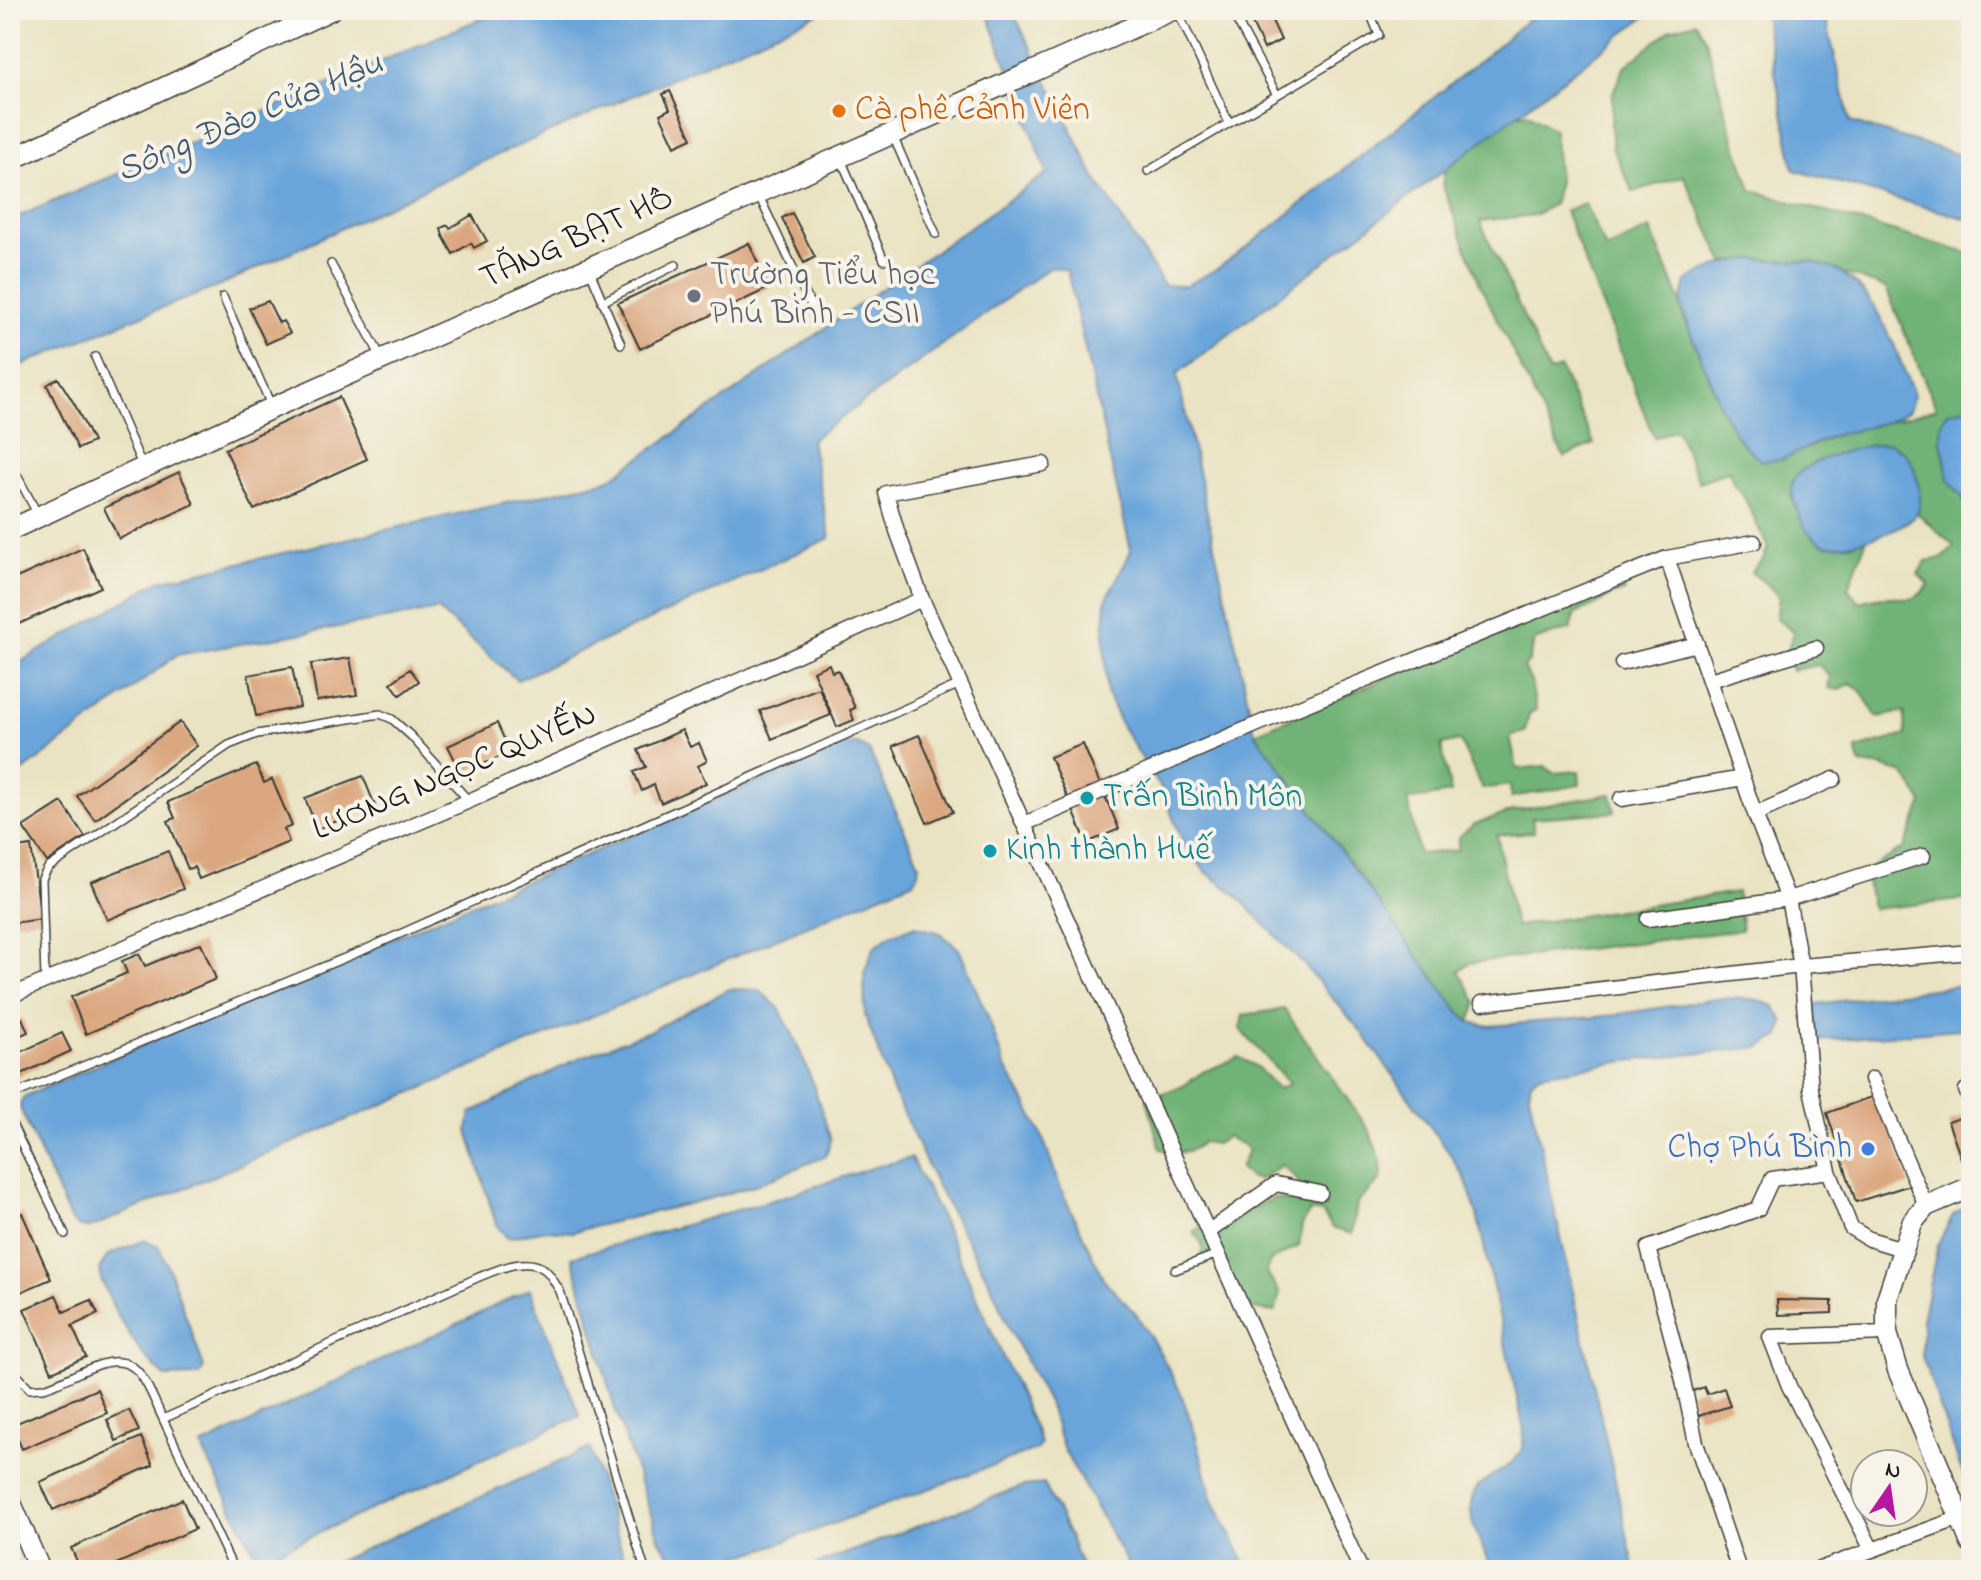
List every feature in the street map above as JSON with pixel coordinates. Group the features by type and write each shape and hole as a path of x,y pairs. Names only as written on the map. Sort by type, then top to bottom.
{"main road":[{"path":"10,160 330,10"},
{"name":"TĂNG BẠT HỔ","path":"10,530 272,408 1175,10"},
{"path":"1971,1187 1926,1206 1912,1223 1887,1299 1887,1333 1898,1370 1971,1543"},
{"path":"10,1501 40,1570"}],"street":[{"path":"1043,464 886,493 922,599 1361,1570"},
{"path":"1024,824 1265,721 1667,558 1754,542"},
{"path":"1667,558 1755,814 1788,899 1801,966 1811,1089 1829,1171 1851,1228 1869,1239 1902,1249"},
{"name":"LƯƠNG NGỌC QUYẾN","path":"10,996 469,801 922,599"},
{"path":"1622,663 1697,644"},
{"path":"1710,680 1816,648"},
{"path":"1621,799 1743,778"},
{"path":"1755,814 1834,779"},
{"path":"1648,919 1788,899 1923,856"},
{"path":"1482,1003 1801,966 1971,952"},
{"path":"1872,1079 1926,1206"},
{"path":"1739,1570 1696,1443 1682,1376 1648,1248 1758,1209 1772,1179 1829,1171"},
{"path":"1208,1232 1276,1184 1320,1193"},
{"path":"1872,1550 1789,1386 1770,1337 1887,1333"},
{"path":"1817,1570 1960,1518"}],"lane":[{"path":"1175,10 1229,123"},
{"path":"1231,10 1277,95"},
{"path":"1148,171 1379,35 1369,10"},
{"path":"1949,15 1964,10"},
{"path":"892,134 936,234"},
{"path":"841,157 884,260"},
{"path":"758,194 814,312"},
{"path":"331,264 383,360"},
{"path":"602,302 676,265"},
{"path":"589,269 621,344"},
{"path":"223,297 272,408"},
{"path":"95,357 143,467"},
{"path":"10,462 39,516"},
{"path":"10,1096 364,950 960,684"},
{"path":"45,980 42,879 48,868 229,745 257,734 380,714 392,719 411,736 469,801"},
{"path":"10,1120 65,1234"},
{"path":"1175,1270 1218,1254"},
{"path":"163,1419 429,1298 500,1269 532,1264 543,1268 560,1291 645,1570"},
{"path":"10,1360 16,1374 30,1389 44,1387 102,1363 128,1364 140,1373 234,1570"}],"green space":[{"path":"1696,22 1706,40 1751,190 1971,254 1971,407 1948,412 1942,422 1941,441 1949,480 1971,509 1971,899 1872,909 1865,871 1904,848 1923,803 1904,774 1860,764 1856,749 1906,735 1904,712 1877,717 1860,690 1851,683 1840,690 1828,688 1830,677 1819,665 1792,670 1787,650 1794,633 1776,618 1779,597 1751,572 1768,548 1744,497 1734,485 1729,471 1699,482 1676,429 1654,438 1565,211 1585,204 1606,249 1650,229 1723,412 1781,460 1832,436 1936,408 1886,288 1813,262 1747,259 1724,263 1684,176 1633,192 1613,150 1613,92 1624,67 1671,29","holes":["1792,484 1920,500 1917,513 1954,546 1943,558 1926,561 1918,574 1929,585 1918,596 1910,599 1880,597 1860,602 1848,589 1867,539 1848,544 1798,512 1792,497"]},
{"path":"1527,113 1554,130 1559,181 1554,204 1535,215 1480,221 1549,372 1560,368 1594,444 1564,457 1480,284 1442,184 1449,152 1496,116"},
{"path":"1621,580 1625,592 1613,594 1575,614 1570,630 1534,641 1524,668 1531,681 1536,710 1529,714 1525,732 1510,736 1517,769 1545,766 1553,773 1579,771 1580,785 1511,797 1510,785 1482,789 1460,741 1441,745 1451,793 1408,800 1419,854 1458,850 1458,837 1475,824 1513,811 1611,794 1615,812 1532,818 1534,832 1497,835 1515,926 1737,892 1742,930 1470,963 1459,971 1477,1003 1470,1022 1458,1011 1255,733"},
{"path":"1284,1009 1369,1130 1381,1161 1382,1178 1357,1204 1352,1234 1334,1229 1322,1213 1310,1211 1302,1225 1299,1246 1270,1261 1266,1273 1280,1292 1275,1312 1251,1309 1234,1302 1237,1288 1221,1282 1223,1265 1202,1256 1202,1243 1193,1232 1231,1212 1258,1206 1274,1198 1290,1200 1303,1197 1299,1183 1282,1165 1259,1180 1249,1177 1240,1168 1248,1150 1227,1137 1216,1144 1203,1142 1188,1151 1160,1149 1147,1099 1183,1086 1203,1072 1239,1057 1257,1067 1278,1089 1290,1084 1240,1029 1243,1015"}],"water":[{"name":"Sông Đào Cửa Hậu","path":"501,10 827,10 486,160 217,287 10,370 10,220"},
{"path":"986,10 1012,10 1095,177 1164,285 1185,286 1217,269 1256,240 1539,10 1654,10 1177,374 1255,733 1458,1011 1470,1022 1490,1026 1606,1016 1723,998 1754,999 1774,1006 1784,1022 1780,1036 1760,1047 1539,1074 1531,1081 1529,1094 1635,1570 1493,1570 1474,1526 1472,1499 1483,1482 1517,1458 1523,1446 1524,1430 1477,1214 1466,1181 1450,1154 1360,1030 1305,966 1237,896 1205,871 1185,847 1161,788 1122,727 1107,694 1106,600 1131,551 1067,270 1050,267 811,440 830,538 517,680 438,610 177,655 10,781 10,668 159,581 608,480 1047,173"},
{"path":"1763,10 1824,10 1850,122 1971,158 1971,220 1794,170"},
{"path":"1747,259 1813,262 1840,271 1859,287 1875,307 1894,345 1914,395 1909,410 1888,422 1832,436 1781,460 1761,461 1740,441 1723,412 1681,302 1686,282 1715,267"},
{"path":"1971,407 1971,509 1949,480 1941,441 1942,422 1948,412"},
{"path":"1891,443 1906,454 1913,466 1919,491 1917,513 1902,525 1860,541 1835,546 1814,538 1804,526 1793,499 1792,484 1797,475 1836,454"},
{"path":"845,744 858,744 869,750 919,864 914,881 90,1228 80,1227 71,1221 20,1108 25,1096"},
{"path":"916,926 940,933 959,949 1004,1064 1043,1138 1060,1187 1104,1280 1136,1314 1180,1391 1213,1501 1246,1570 1131,1570 1064,1450 1048,1403 1011,1332 991,1285 938,1188 892,1089 865,1015 864,973 874,947 890,935"},
{"path":"1971,984 1971,1028 1817,1041 1815,1004"},
{"path":"729,989 759,990 779,1008 812,1081 831,1140 826,1156 755,1185 712,1198 572,1232 546,1230 507,1238 496,1224 468,1131 471,1113 579,1058 652,1030"},
{"path":"911,1158 942,1219 1040,1445 1036,1450 761,1550 695,1566 672,1559 660,1541 614,1406 572,1257"},
{"path":"1971,1203 1971,1493 1922,1356 1922,1320 1938,1244 1953,1215"},
{"path":"145,1240 158,1246 168,1266 204,1367 199,1376 165,1377 143,1355 117,1315 101,1280 100,1268 108,1255"},
{"path":"530,1289 580,1416 258,1560 201,1446"},
{"path":"590,1448 628,1570 318,1570"},
{"path":"1044,1484 1083,1570 802,1570 1023,1486"}],"building":[{"path":"1267,10 1281,40 1264,49 1248,15"},
{"path":"670,91 692,138 675,146 660,114 670,109 663,94"},
{"path":"792,213 815,257 804,263 782,218"},
{"path":"472,215 487,241 474,248 471,243 453,254 441,228 448,225 450,228"},
{"name":"Trường Tiểu học Phú Bình - CSII","path":"749,243 769,288 640,349 618,303"},
{"path":"268,301 279,323 283,321 290,333 266,344 249,308"},
{"path":"58,378 93,442 78,449 47,385"},
{"path":"339,397 367,459 254,510 225,449"},
{"path":"179,472 194,504 119,539 104,508"},
{"path":"83,548 101,587 10,628 10,581"},
{"path":"350,658 357,695 317,701 311,664"},
{"path":"829,664 832,672 838,670 855,708 850,710 854,720 837,727 813,671"},
{"path":"292,667 300,707 256,716 248,675"},
{"path":"410,669 419,681 400,695 391,683"},
{"path":"819,688 831,715 772,739 760,711"},
{"path":"180,722 197,746 95,820 77,796"},
{"path":"497,723 510,752 462,774 448,746"},
{"path":"682,730 690,747 699,743 707,761 698,766 706,783 661,803 654,785 642,791 634,772 646,767 638,750"},
{"path":"919,735 953,812 927,823 893,746"},
{"name":"Trấn Bình Môn","path":"1083,744 1119,829 1087,843 1050,757"},
{"path":"256,765 264,783 272,779 292,826 284,829 289,842 199,879 194,867 188,869 168,821 175,818 168,802"},
{"path":"363,776 375,806 317,829 305,798"},
{"path":"62,802 85,837 47,862 23,827"},
{"path":"31,846 41,919 12,923 10,849"},
{"path":"168,851 183,889 107,920 91,882"},
{"path":"201,943 216,979 86,1034 71,997 127,973 122,961 139,954 145,966"},
{"path":"22,1018 28,1032 10,1040 10,1023"},
{"path":"62,1033 71,1051 13,1078 10,1057"},
{"name":"Chợ Phú Bình","path":"1879,1094 1910,1185 1856,1202 1827,1113"},
{"path":"1971,1114 1971,1171 1966,1172 1948,1122"},
{"path":"22,1213 51,1279 21,1292 14,1277 19,1275 10,1255 10,1218"},
{"path":"56,1295 64,1312 91,1300 98,1314 72,1326 86,1357 52,1372 24,1309"},
{"path":"1777,1300 1832,1301 1832,1313 1778,1315"},
{"path":"1704,1387 1707,1394 1724,1388 1730,1406 1698,1416 1690,1392"},
{"path":"97,1389 107,1413 22,1449 12,1425"},
{"path":"129,1410 139,1431 116,1441 107,1420"},
{"path":"141,1437 153,1465 53,1510 40,1482"},
{"path":"182,1499 195,1529 103,1570 81,1570 71,1548"},
{"path":"1886,1561 1890,1570 1874,1570 1872,1566"}],"place":[{"name":"Cà phê Cảnh Viên","path":"839,111"},
{"name":"Trường Tiểu học Phú Bình - CSII","path":"694,296"},
{"name":"Trấn Bình Môn","path":"1087,798"},
{"name":"Kinh thành Huế","path":"990,851"},
{"name":"Chợ Phú Bình","path":"1868,1149"}]}
